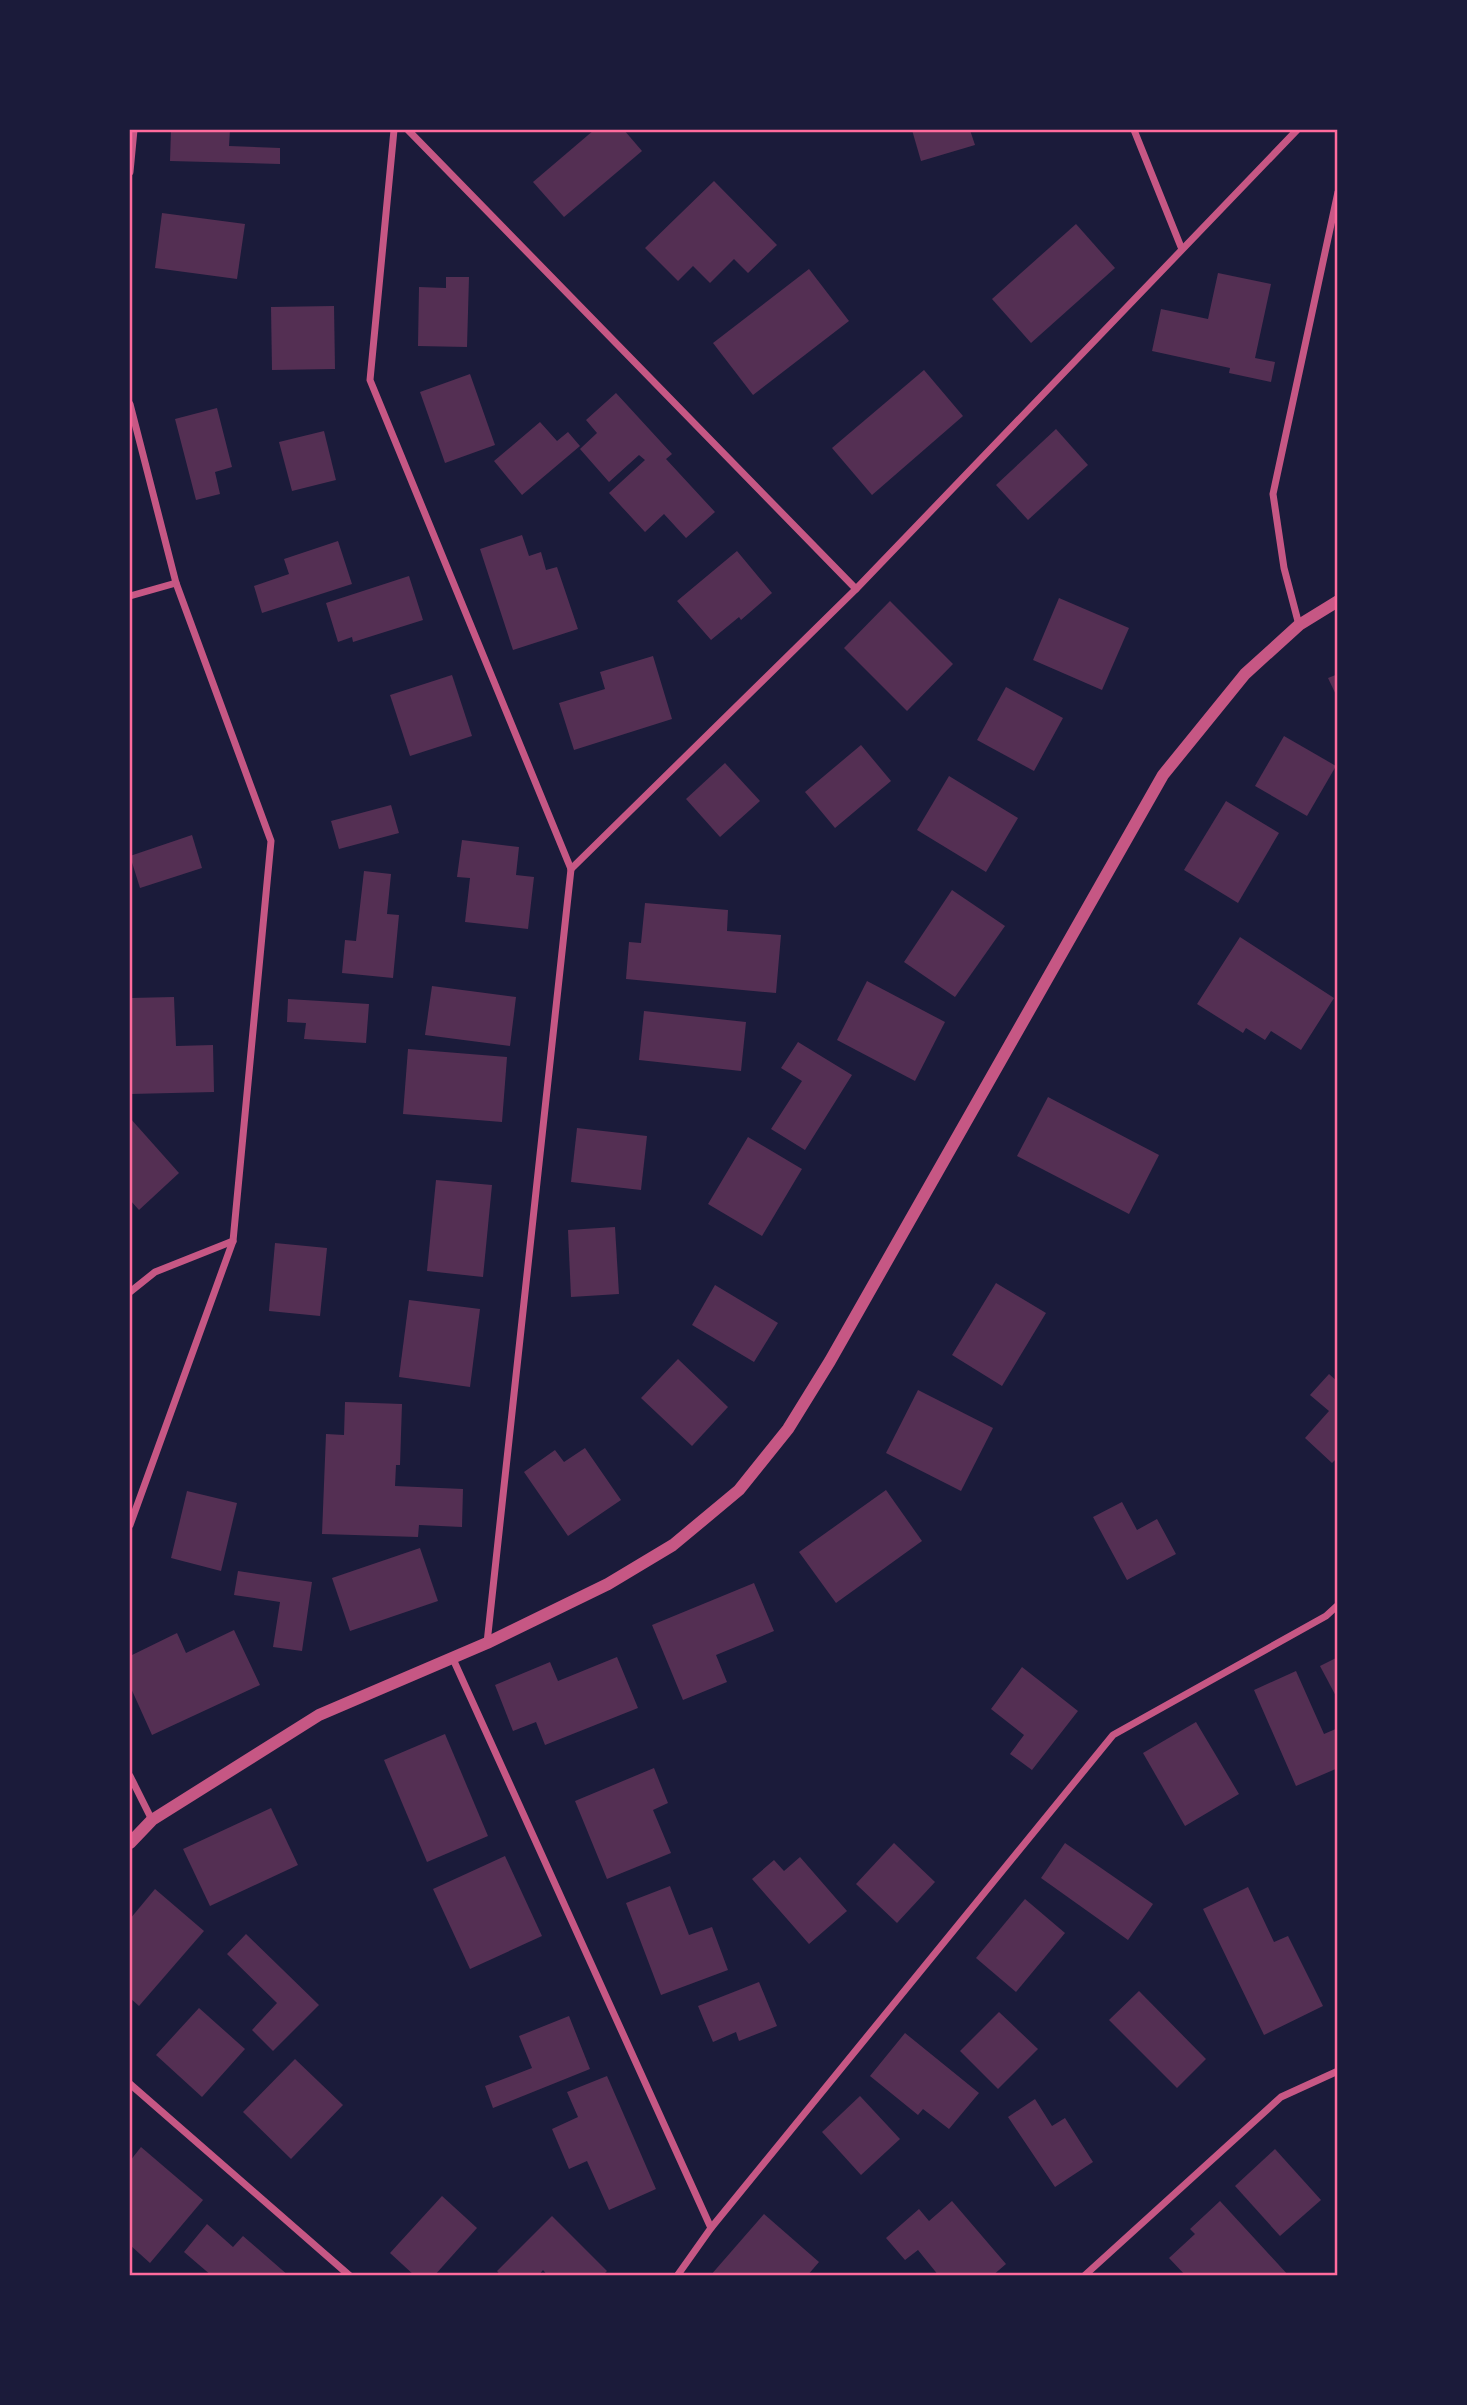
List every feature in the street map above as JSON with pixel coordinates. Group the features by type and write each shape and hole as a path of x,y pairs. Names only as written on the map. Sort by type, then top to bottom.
{"street":[{"path":"130,172 134,130"},
{"path":"394,130 370,380 571,869 487,1643"},
{"path":"408,130 856,589"},
{"path":"1135,130 1181,247"},
{"path":"571,869 856,589 1181,247 1297,130"},
{"path":"1299,625 1284,568 1273,494 1338,192"},
{"path":"130,404 176,583 271,841 233,1241 130,1525"},
{"path":"130,596 176,583"},
{"path":"130,1843 152,1820 319,1714 453,1659 608,1584 673,1545 738,1490 788,1429 830,1361 1163,775 1245,674 1299,625 1338,601"},
{"path":"130,1292 155,1272 233,1241"},
{"path":"677,2276 711,2228 1113,1735 1326,1616 1338,1605"},
{"path":"453,1659 711,2228"},
{"path":"130,1776 152,1820"},
{"path":"1084,2276 1281,2097 1338,2071"},
{"path":"130,2084 350,2276"}],"building":[{"path":"171,130 230,130 229,146 280,148 280,164 170,161"},
{"path":"594,130 624,130 642,151 564,217 533,182"},
{"path":"912,130 970,130 975,145 921,161"},
{"path":"714,181 777,245 748,273 734,259 710,283 693,266 678,281 645,248"},
{"path":"162,213 245,224 237,279 155,268"},
{"path":"1076,224 1115,268 1031,343 992,299"},
{"path":"809,269 849,321 753,395 713,343"},
{"path":"1218,273 1271,284 1255,358 1275,362 1271,382 1229,373 1230,368 1152,351 1161,309 1208,319"},
{"path":"446,277 469,277 467,347 418,346 419,287 446,288"},
{"path":"334,306 335,369 272,370 271,307"},
{"path":"924,370 963,416 872,495 832,448"},
{"path":"470,374 495,445 445,463 420,392"},
{"path":"616,393 672,454 666,459 715,512 686,538 664,514 645,532 609,493 645,460 639,455 609,482 580,449 597,433 586,420"},
{"path":"217,408 232,467 215,472 220,494 196,500 175,419"},
{"path":"540,422 557,441 568,432 580,446 522,495 494,461"},
{"path":"1056,429 1088,465 1028,520 996,485"},
{"path":"324,431 336,480 292,491 279,442"},
{"path":"522,535 529,556 541,552 546,570 557,567 578,629 513,650 480,549"},
{"path":"338,541 352,584 262,613 254,586 289,574 284,559"},
{"path":"737,551 772,593 741,620 739,617 711,640 677,601"},
{"path":"409,576 423,620 353,642 352,637 338,642 326,603"},
{"path":"1059,598 1129,628 1102,690 1033,660"},
{"path":"890,601 953,664 907,711 844,648"},
{"path":"653,656 672,719 574,750 559,703 605,689 600,672"},
{"path":"1338,674 1338,699 1328,678"},
{"path":"452,675 472,736 410,756 390,695"},
{"path":"1006,687 1063,718 1034,771 977,740"},
{"path":"1284,736 1336,766 1307,816 1255,786"},
{"path":"861,745 891,781 835,828 805,792"},
{"path":"725,763 760,801 720,837 686,799"},
{"path":"949,776 1018,818 986,872 917,830"},
{"path":"1226,801 1279,833 1238,903 1184,870"},
{"path":"391,805 399,833 339,849 331,821"},
{"path":"192,835 202,868 140,888 130,856"},
{"path":"462,840 519,847 516,875 534,877 528,929 465,922 470,878 457,877"},
{"path":"364,871 391,874 387,914 399,915 393,978 342,973 345,940 356,941"},
{"path":"952,890 1005,926 955,997 904,962"},
{"path":"645,903 728,910 727,931 781,935 776,993 626,979 629,942 641,943"},
{"path":"1240,937 1334,998 1301,1050 1271,1031 1265,1040 1246,1028 1243,1033 1197,1004"},
{"path":"867,981 945,1022 915,1081 837,1040"},
{"path":"432,986 516,997 510,1046 425,1035"},
{"path":"174,997 176,1046 213,1045 214,1092 130,1094 130,998"},
{"path":"288,999 369,1004 366,1043 304,1039 306,1023 287,1022"},
{"path":"644,1011 746,1022 741,1071 639,1060"},
{"path":"798,1042 852,1075 805,1150 771,1129 802,1081 781,1068"},
{"path":"408,1049 507,1057 502,1122 403,1114"},
{"path":"1048,1097 1159,1155 1129,1214 1017,1156"},
{"path":"130,1118 179,1173 139,1210 130,1200"},
{"path":"577,1128 647,1136 641,1190 571,1182"},
{"path":"748,1137 802,1169 762,1236 708,1204"},
{"path":"436,1180 492,1185 483,1277 427,1271"},
{"path":"615,1227 619,1294 571,1297 568,1230"},
{"path":"275,1243 327,1248 320,1316 269,1311"},
{"path":"996,1283 1046,1313 1002,1386 952,1355"},
{"path":"715,1285 778,1323 754,1362 692,1325"},
{"path":"409,1300 480,1309 470,1387 399,1377"},
{"path":"678,1359 728,1407 692,1446 641,1398"},
{"path":"1329,1374 1338,1382 1338,1457 1332,1463 1305,1438 1329,1411 1310,1395"},
{"path":"918,1390 993,1428 961,1491 886,1453"},
{"path":"345,1402 402,1404 400,1465 396,1465 395,1486 463,1489 462,1527 419,1525 418,1537 322,1534 326,1434 344,1435"},
{"path":"585,1448 621,1500 568,1536 524,1472 555,1450 564,1462"},
{"path":"886,1490 922,1541 836,1603 799,1552"},
{"path":"187,1491 237,1503 221,1571 171,1558"},
{"path":"1122,1502 1137,1530 1157,1519 1176,1554 1127,1580 1093,1517"},
{"path":"420,1548 438,1601 350,1631 332,1578"},
{"path":"238,1571 312,1582 302,1651 273,1647 280,1602 234,1595"},
{"path":"754,1583 774,1631 716,1655 727,1682 683,1700 652,1625"},
{"path":"234,1630 260,1685 152,1735 130,1686 130,1656 177,1633 186,1653"},
{"path":"617,1657 638,1708 545,1745 536,1722 513,1731 495,1685 550,1662 558,1681"},
{"path":"1338,1657 1338,1700 1320,1666"},
{"path":"1022,1667 1078,1711 1032,1770 1010,1754 1024,1735 991,1709"},
{"path":"1296,1671 1324,1734 1338,1728 1338,1768 1296,1786 1254,1690"},
{"path":"1196,1722 1239,1794 1185,1826 1143,1753"},
{"path":"445,1734 488,1836 427,1862 384,1760"},
{"path":"654,1768 668,1803 653,1810 671,1853 607,1879 575,1801"},
{"path":"271,1808 298,1865 210,1906 183,1849"},
{"path":"894,1843 935,1882 897,1923 856,1884"},
{"path":"1065,1843 1153,1904 1128,1940 1041,1878"},
{"path":"505,1856 542,1936 470,1969 433,1889"},
{"path":"800,1857 847,1911 809,1944 752,1879 774,1860 784,1871"},
{"path":"670,1886 689,1935 712,1927 728,1970 661,1995 626,1903"},
{"path":"1248,1887 1274,1942 1288,1936 1323,2006 1264,2035 1203,1909"},
{"path":"155,1889 204,1931 139,2006 130,1998 130,1919"},
{"path":"1025,1899 1065,1933 1016,1992 976,1958"},
{"path":"246,1934 319,2005 273,2051 252,2030 277,2003 227,1954"},
{"path":"759,1982 777,2026 739,2041 736,2032 713,2042 698,2006"},
{"path":"1139,1991 1206,2059 1177,2088 1109,2020"},
{"path":"199,2008 245,2049 202,2097 156,2055"},
{"path":"999,2012 1038,2049 998,2089 960,2051"},
{"path":"569,2016 590,2069 493,2108 485,2086 532,2068 519,2036"},
{"path":"905,2033 979,2093 949,2129 923,2109 918,2115 870,2076"},
{"path":"295,2059 343,2105 291,2159 243,2112"},
{"path":"607,2076 656,2189 609,2210 587,2161 569,2169 552,2129 578,2117 567,2092"},
{"path":"860,2096 900,2139 861,2175 822,2132"},
{"path":"1035,2099 1052,2126 1065,2118 1093,2162 1055,2187 1008,2117"},
{"path":"141,2147 203,2200 150,2263 130,2245 130,2161"},
{"path":"1275,2149 1321,2200 1280,2236 1235,2186"},
{"path":"442,2196 477,2228 434,2276 415,2276 390,2253"},
{"path":"952,2201 1006,2264 992,2276 939,2276 918,2250 905,2260 886,2238 919,2209 929,2221"},
{"path":"1220,2201 1289,2276 1186,2276 1169,2258 1195,2234 1190,2229"},
{"path":"764,2214 819,2262 807,2276 710,2276"},
{"path":"552,2216 607,2271 602,2276 548,2276 543,2270 538,2276 501,2276 497,2271"},
{"path":"207,2224 233,2247 243,2236 289,2276 212,2276 184,2252"}]}
